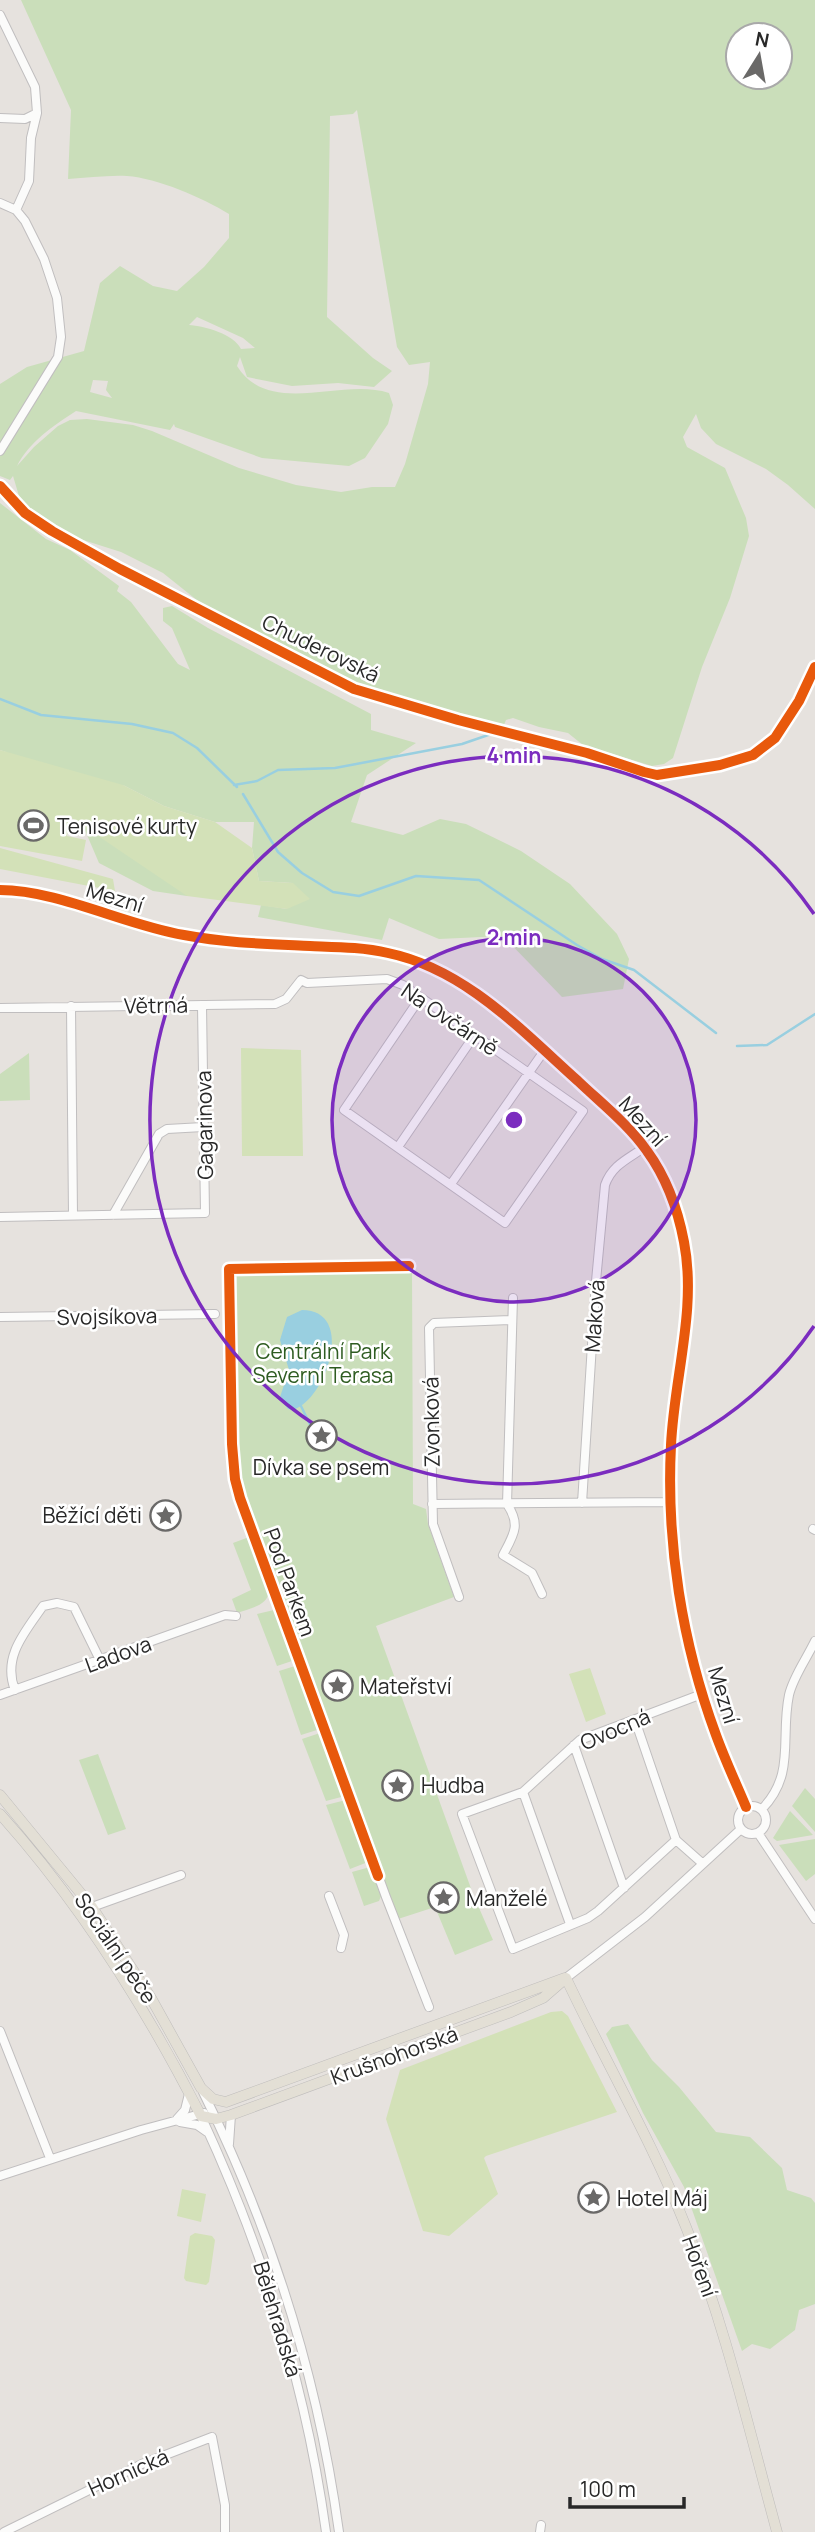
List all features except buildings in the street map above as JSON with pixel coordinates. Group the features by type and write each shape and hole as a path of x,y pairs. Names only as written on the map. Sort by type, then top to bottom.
{"main road":[{"name":"Sociální péče","path":"0,1795 92,1907 151,1998 201,2088"},
{"name":"Sociální péče","path":"0,1814 83,1918 141,2008 201,2116"},
{"name":"Krušnohorská","path":"226,2102 566,1978"},
{"name":"Krušnohorská","path":"213,2113 231,2115 511,2012 543,1998 566,1978"},
{"name":"Hoření","path":"566,1978 687,2229 720,2322 777,2532"},
{"path":"201,2088 213,2099 226,2102"},
{"path":"201,2116 213,2113"}],"street":[{"path":"0,15 36,87 37,113 31,138 29,181 16,211"},
{"path":"0,118 25,119 37,113"},
{"path":"0,203 16,211 25,221 52,279 61,337 58,356 0,451"},
{"name":"Chuderovská","path":"0,486 25,513 52,531 122,570 354,689 657,775 720,765 753,755 775,737 799,701 815,667"},
{"name":"Mezní","path":"0,890 28,892 149,928 226,942 358,948 416,961 447,974 474,991 544,1051 645,1147 667,1187 677,1213 688,1271 688,1298 671,1443 670,1502 679,1595 702,1694 746,1807"},
{"name":"Na Ovčárně","path":"302,980 307,983 387,979 403,985 583,1111 505,1223 451,1184"},
{"name":"Větrná","path":"0,1008 275,1004 286,999 302,980"},
{"path":"420,998 344,1110 451,1184 544,1051"},
{"name":"Gagarinova","path":"113,1215 205,1213 202,1005"},
{"path":"71,1006 73,1215"},
{"path":"398,1147 474,1036"},
{"path":"0,1217 113,1215 159,1134 167,1129 204,1127"},
{"name":"Maková","path":"582,1503 596,1279 605,1185 609,1173 645,1147"},
{"name":"Pod Parkem","path":"230,1288 232,1444 235,1479 240,1498 429,2007"},
{"path":"513,1298 507,1504 515,1515 515,1531 503,1555 534,1575 542,1594"},
{"name":"Svojsíkova","path":"0,1317 215,1314"},
{"name":"Zvonková","path":"459,1597 434,1532 429,1328 433,1323 444,1321 512,1320"},
{"path":"432,1504 670,1502"},
{"path":"15,1690 10,1679 11,1659 20,1640 43,1606 57,1603 74,1607 100,1660"},
{"name":"Ladova","path":"0,1695 225,1615 236,1616"},
{"path":"762,1810 776,1793 784,1773 789,1694 815,1641"},
{"path":"806,1661 815,1664"},
{"name":"Ovocná","path":"570,1924 513,1950 462,1814 523,1792 580,1740 702,1694"},
{"path":"635,1720 676,1840 702,1863"},
{"path":"574,1745 624,1888"},
{"path":"523,1792 570,1924 598,1912 676,1840"},
{"path":"756,1806 762,1810 766,1822 758,1833 750,1834 741,1829 738,1815 746,1807 756,1806"},
{"name":"Krušnohorská","path":"566,1978 629,1930 741,1829"},
{"path":"758,1833 815,1919"},
{"path":"92,1907 181,1875"},
{"path":"329,1896 344,1935 341,1948"},
{"path":"0,2031 50,2158"},
{"name":"Sociální péče","path":"201,2088 213,2113"},
{"path":"175,2121 186,2110 189,2093"},
{"name":"Krušnohorská","path":"213,2113 226,2102"},
{"name":"Bělehradská","path":"213,2113 265,2235 294,2321 318,2416 339,2532"},
{"name":"Bělehradská","path":"229,2147 231,2115"},
{"path":"0,2176 50,2158 175,2121 201,2116"},
{"name":"Bělehradská","path":"201,2116 249,2229 284,2330 307,2424 326,2532"},
{"path":"175,2121 194,2124 209,2134"},
{"name":"Hornická","path":"4,2532 142,2464 212,2437 225,2505 225,2532"}],"green space":[{"path":"21,0 815,0 815,509 766,469 716,444 701,428 696,414 683,437 687,447 725,468 746,518 749,536 730,598 702,667 673,758 664,764 652,766 583,745 568,733 513,718 506,720 503,727 373,693 203,605 163,573 121,552 80,539 54,526 30,508 19,496 13,476 10,480 0,476 0,384 27,367 84,351 100,283 120,266 153,286 177,291 204,267 229,238 229,214 180,190 127,176 68,179 71,110","holes":["357,110 397,347 409,365 430,362 428,384 405,464 395,487 372,487 341,492 296,485 239,468 152,431 133,425 87,419 70,420 58,426 17,466 35,442 76,411 170,430 174,424 175,427 262,458 349,466 365,458 388,424 393,405 389,393 370,389 287,393 268,390 247,377 292,386 338,383 374,387 392,371 373,358 327,317 330,116 353,114","197,317 243,338 255,348 241,349 225,335 189,325","240,357 247,377 237,366","93,380 108,381 106,390 112,398 90,392"]},
{"path":"0,503 46,539 70,550 119,586 117,591 131,602 178,664 190,670 172,628 163,621 163,608 172,606 208,628 371,714 371,730 416,743 367,775 351,822 403,835 440,819 466,824 521,851 570,884 617,934 629,959 623,989 562,997 503,936 439,939 389,918 382,940 258,917 261,905 287,909 293,883 259,881 252,848 254,822 215,822 164,806 123,785 182,861 187,896 153,891 99,863 75,807 0,750"},
{"path":"0,750 123,785 164,806 215,822 252,848 259,881 293,883 310,899 287,909 187,896 70,817 67,836 86,840 82,861 0,846"},
{"path":"0,848 113,879 115,891 0,869"},
{"path":"241,1048 301,1050 303,1156 242,1156"},
{"path":"29,1053 30,1100 0,1101 0,1074"},
{"name":"Centrální Park Severní Terasa","path":"412,1270 413,1504 426,1509 428,1524 454,1597 376,1626 473,1894 493,1940 455,1955 435,1907 398,1919 258,1541 239,1481 236,1439 234,1272"},
{"path":"249,1537 269,1591 262,1603 237,1613 232,1599 251,1590 233,1543"},
{"path":"274,1610 292,1661 277,1666 257,1614"},
{"path":"295,1666 317,1730 301,1735 279,1671"},
{"path":"590,1668 606,1714 586,1722 569,1674"},
{"path":"320,1733 345,1796 326,1801 302,1739"},
{"path":"98,1754 126,1829 108,1835 79,1760"},
{"path":"805,1788 815,1799 815,1832 792,1806"},
{"path":"346,1800 368,1860 350,1869 326,1805"},
{"path":"790,1811 813,1835 777,1841 773,1838"},
{"path":"815,1839 815,1874 806,1881 779,1845"},
{"path":"370,1867 381,1896 379,1901 364,1906 352,1872"},
{"path":"562,2011 568,2016 617,2112 486,2156 484,2158 498,2194 449,2236 423,2231 386,2119 400,2070 551,2012"},
{"path":"628,2024 652,2060 679,2087 716,2132 750,2137 782,2168 787,2190 811,2198 815,2203 815,2304 799,2310 795,2330 770,2349 752,2344 742,2351 684,2187 643,2113 606,2034 612,2027"},
{"path":"182,2189 206,2194 201,2222 177,2216"},
{"path":"195,2233 212,2236 215,2240 209,2282 206,2285 186,2281 184,2278 190,2236"}],"water":[{"path":"302,1310 319,1314 328,1324 332,1339 325,1374 305,1403 293,1410 288,1409 280,1397 289,1370 280,1340 287,1317"}],"waterway":[{"path":"0,699 41,715 132,724 173,733 197,748 237,787"},
{"path":"234,785 257,781 278,770 335,768 462,744 494,733"},
{"path":"243,794 278,852 302,873 333,892 359,896 416,876 479,880 577,945 602,959 634,970 716,1033"},
{"path":"737,1046 767,1045 815,1014"},
{"path":"300,1404 321,1443"}],"cycle path":[{"path":"0,486 25,513 52,531 120,569 354,689 657,775 720,765 753,755 775,738 799,701 815,667"},
{"path":"0,890 45,896 184,935 247,943 359,948 416,961 467,987 513,1022 640,1141 660,1172 675,1206 687,1267 688,1293 673,1420 670,1482 679,1592 704,1700 719,1744 746,1807"},
{"path":"378,1876 235,1479 229,1269 409,1266"}],"place":[{"name":"Tenisové kurty","path":"34,826"},
{"name":"Dívka se psem","path":"321,1435"},
{"name":"Běžící děti","path":"165,1515"},
{"name":"Mateřství","path":"337,1686"},
{"name":"Hudba","path":"398,1785"},
{"name":"Manželé","path":"443,1898"},
{"name":"Hotel Máj","path":"594,2198"}]}
